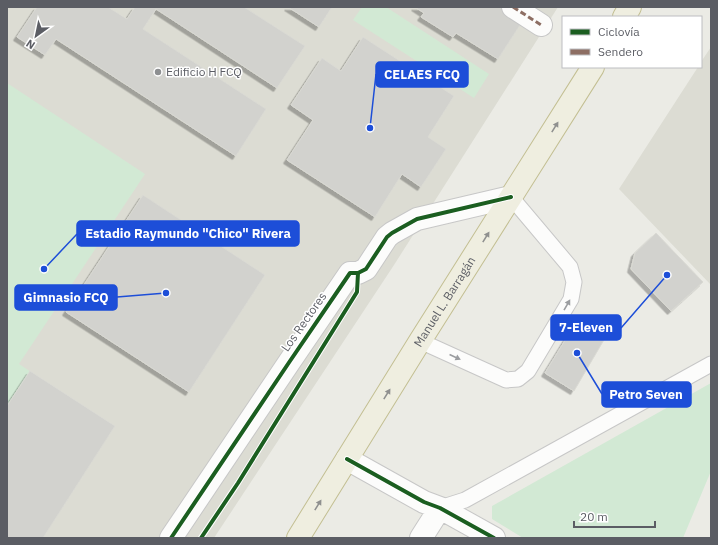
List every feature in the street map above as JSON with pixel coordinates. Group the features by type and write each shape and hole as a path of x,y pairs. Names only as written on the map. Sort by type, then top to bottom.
{"highway":[{"path":"625,16 630,7"},
{"name":"Manuel L. Barragán","path":"298,538 592,68"}],"street":[{"path":"513,7 541,25"},
{"name":"Los Rectores","path":"171,538 350,273 358,273 366,269 387,237 416,219 511,197"},
{"path":"347,458 424,502 440,508 494,538"},
{"path":"422,538 440,508"}],"lane":[{"path":"420,341 506,380 518,379 528,371 571,299 574,282 570,267 511,197"},
{"path":"440,508 466,500 711,364"}],"shaded area":[{"path":"7,7 558,7 394,265 214,538 7,538"},
{"path":"711,47 711,285 619,189 697,68 702,68 702,60"}],"green space":[{"path":"362,7 386,7 489,74 474,98 353,20"},
{"path":"7,83 145,174 19,364 111,425 7,538"},
{"path":"711,383 711,471 683,538 523,538 492,519 492,506"}],"building":[{"name":"Edificio H FCQ","path":"37,7 108,7 127,19 135,7 244,7 305,46 277,88 156,9 143,29 266,109 236,156 56,39 45,55 17,37"},
{"path":"288,7 332,7 319,27"},
{"path":"415,7 499,7 522,22 498,59 456,33 453,37 421,17 424,13"},
{"path":"363,37 454,96 428,137 446,149 421,187 402,174 375,217 287,160 313,120 291,105 322,58 341,71"},
{"path":"143,195 265,275 189,392 66,312"},
{"path":"656,233 703,282 671,311 631,269 635,253"},
{"path":"580,316 608,333 574,391 545,373"},
{"path":"30,371 115,426 43,538 7,538 7,406"}],"marked path":[{"path":"513,7 541,25"}],"cycle path":[{"path":"171,538 350,273 358,273 366,269 387,237 417,219 511,197"},
{"path":"201,538 238,483 357,292 358,273"},
{"path":"347,459 424,502 440,508 494,538"}],"place":[{"name":"Edificio H FCQ","path":"158,72"},
{"name":"CELAES FCQ","path":"370,128"},
{"name":"Estadio Raymundo \"Chico\" Rivera","path":"44,269"},
{"name":"7-Eleven","path":"667,275"},
{"name":"Gimnasio FCQ","path":"166,293"},
{"name":"Petro Seven","path":"577,353"}]}
